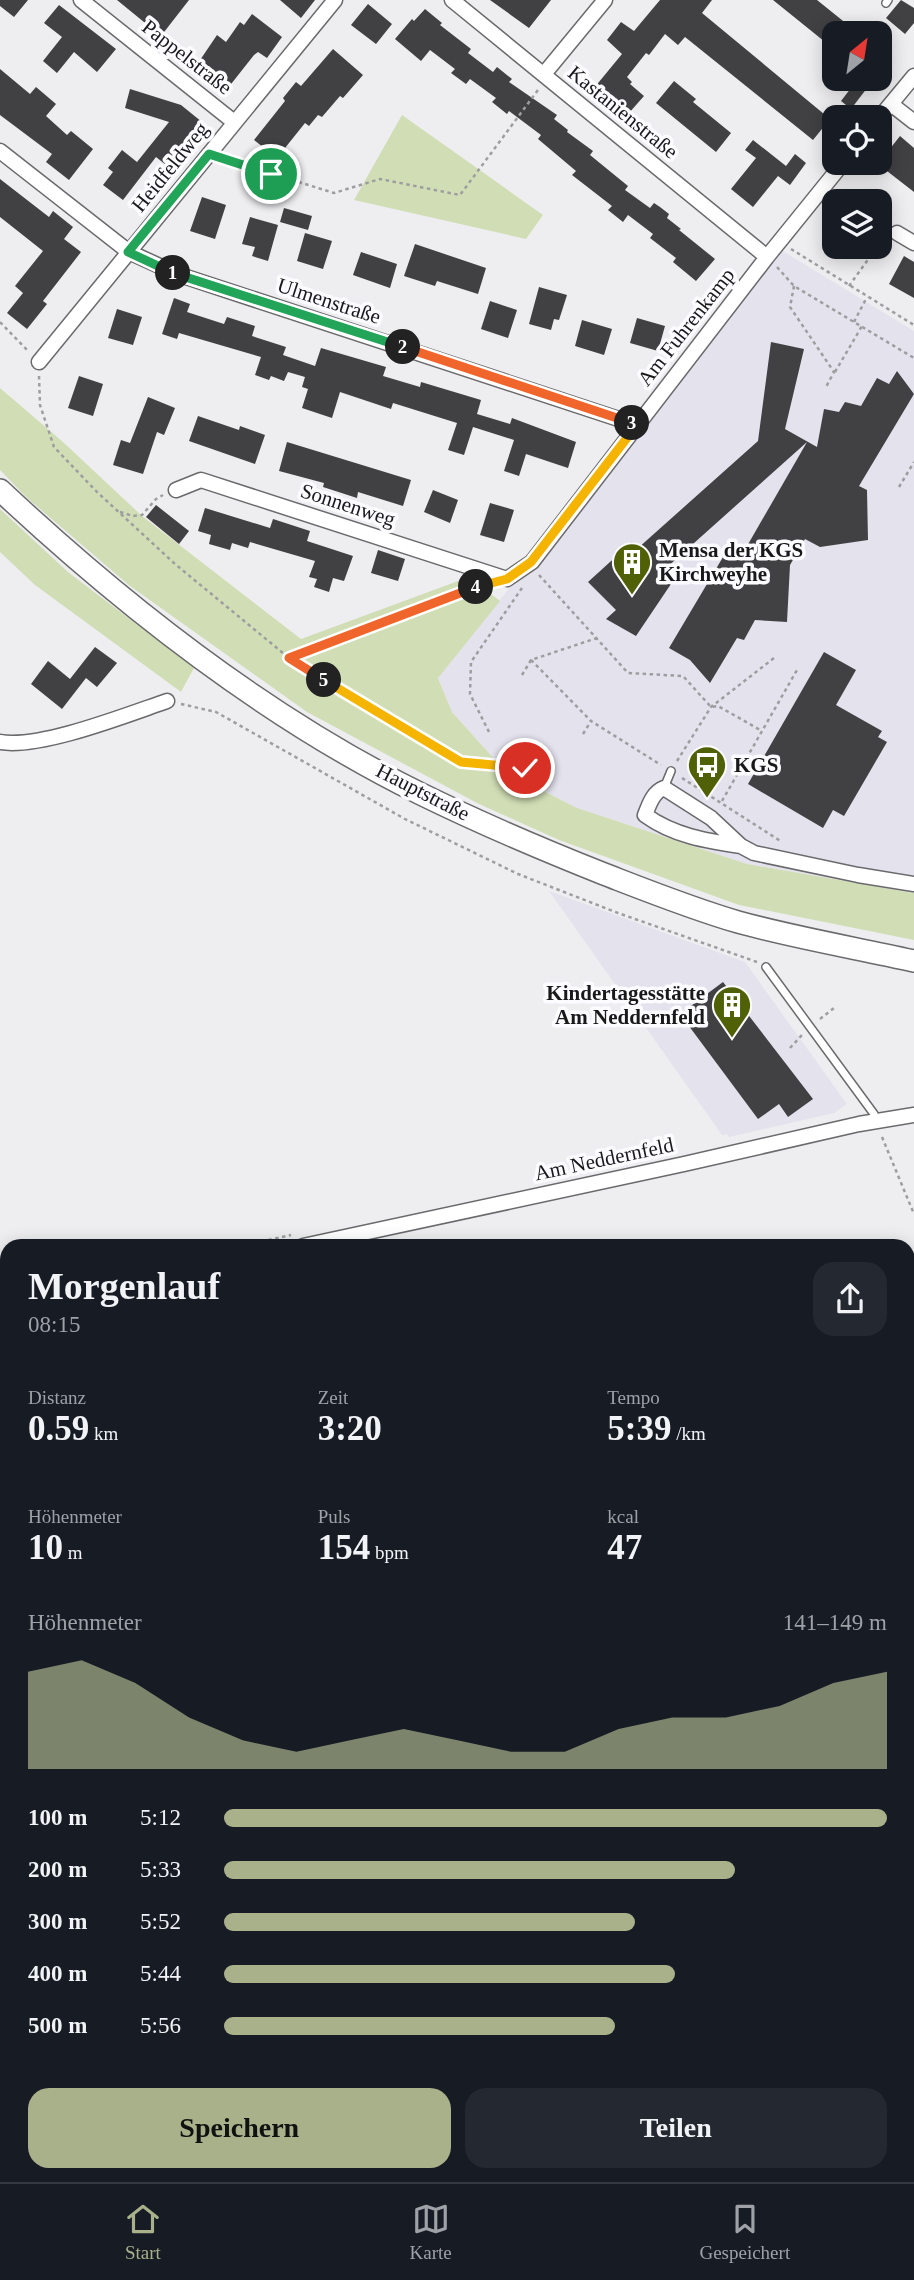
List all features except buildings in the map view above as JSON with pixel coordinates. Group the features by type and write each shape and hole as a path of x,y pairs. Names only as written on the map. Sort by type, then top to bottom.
{"main road":[{"name":"Hauptstraße","path":"0,490 60,546 134,608 224,674 319,737 417,792 542,850 725,918 914,961"}],"street":[{"name":"Pappelstraße","path":"81,0 234,122"},
{"name":"Heidfeldweg","path":"39,362 335,0"},
{"name":"Kastanienstraße","path":"452,0 767,257"},
{"path":"546,76 605,0"},
{"path":"914,76 891,104 914,122"},
{"name":"Ulmenstraße","path":"0,151 128,252 177,274 637,425"},
{"name":"Am Fuhrenkamp","path":"507,579 531,562 833,175"},
{"path":"897,233 914,243"},
{"name":"Sonnenweg","path":"176,490 201,480 507,579"},
{"path":"0,742 16,745 67,733 167,701"},
{"path":"741,846 686,835 660,826 645,816 649,802 664,788 711,818 741,846 754,853 914,884"},
{"name":"Am Neddernfeld","path":"336,1239 859,1124 914,1115"}],"lane":[{"path":"664,788 671,771"},
{"path":"766,967 874,1114"}],"path":[{"path":"209,154 334,193 380,179 460,195 546,76"},
{"path":"779,241 914,326"},
{"path":"767,257 794,286 914,358"},
{"path":"849,285 868,259"},
{"path":"794,286 790,307 834,373"},
{"path":"854,322 867,297"},
{"path":"0,322 39,362 40,405 54,447 117,511 175,564 289,658 461,762 525,768"},
{"path":"826,387 862,326"},
{"path":"899,487 914,462"},
{"path":"117,511 133,516 142,515 156,499 176,490"},
{"path":"535,570 628,673 683,676 711,707"},
{"path":"289,658 468,589 507,579"},
{"path":"489,732 470,694 471,663 528,580"},
{"path":"523,676 531,660 597,638"},
{"path":"671,771 711,707 774,658"},
{"path":"531,660 591,720 790,847"},
{"path":"721,803 797,670"},
{"path":"167,701 216,712 405,818 518,874 618,913 751,958 766,967"},
{"path":"711,707 718,706 762,731"},
{"path":"583,734 591,720"},
{"path":"881,1135 914,1214"}],"shaded area":[{"path":"781,250 914,331 914,893 747,864 577,808 506,772 452,712 438,677"},
{"path":"549,891 745,962 847,1104 834,1113 729,1137 727,1134 722,1135"}],"green space":[{"path":"402,115 543,215 526,239 354,200"},
{"path":"0,388 142,516 301,639 469,577 500,601 438,678 452,712 506,772 577,808 747,864 914,893 914,940 739,905 559,840 477,803 307,712 130,586 26,497 0,470"},
{"path":"0,509 68,572 194,668 181,692 35,585 0,552"}],"place":[{"name":"Mensa der KGS Kirchweyhe","path":"632,596"},
{"name":"KGS","path":"707,799"},
{"name":"Kindertagesstätte Am Neddernfeld","path":"732,1039"}],"route":[{"path":"271,174 209,154 128,252 177,274 637,425 531,562 507,579 468,589 289,658 461,762 525,768"}]}
